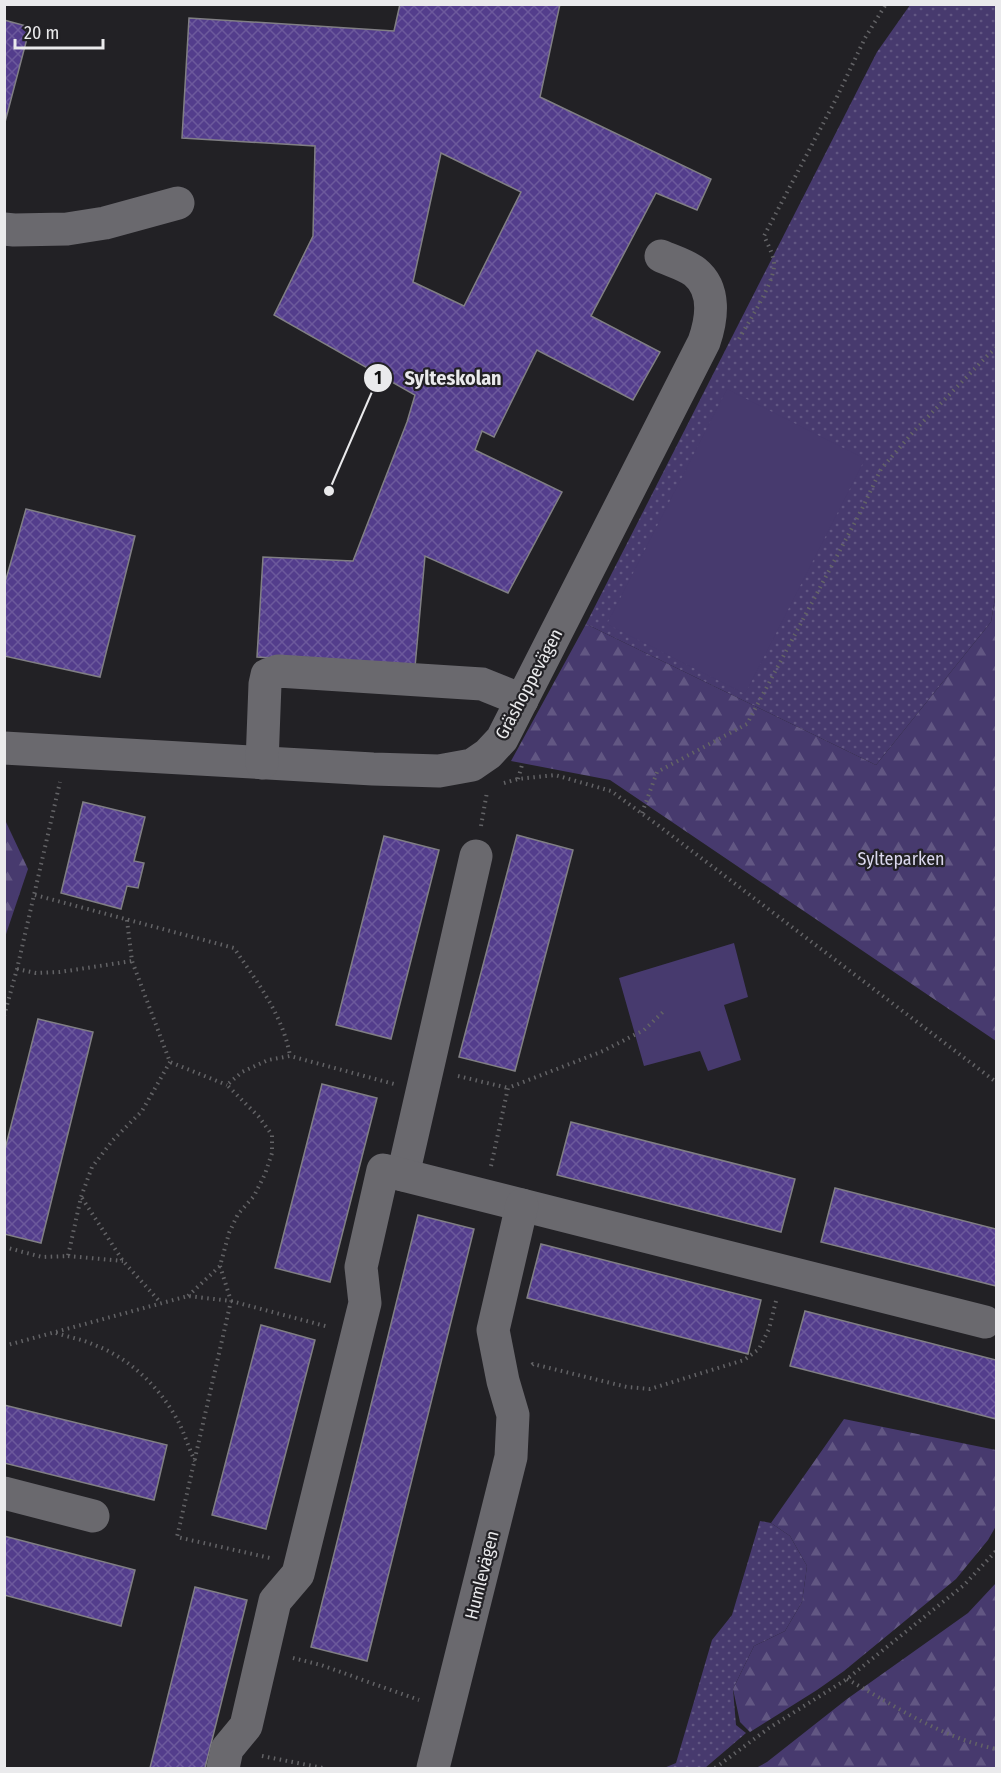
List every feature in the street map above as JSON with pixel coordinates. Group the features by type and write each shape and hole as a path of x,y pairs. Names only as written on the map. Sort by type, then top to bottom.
{"street":[{"path":"4,229 67,229 105,223 178,203"},
{"name":"Gräshoppevägen","path":"4,748 439,771 472,765 488,754 502,740 704,342 710,326 711,304 706,284 694,271 661,255"},
{"path":"262,763 265,684 267,675 278,671 482,684 522,700"},
{"path":"403,1175 476,856"},
{"path":"225,1759 246,1726 275,1601 298,1575 364,1304 361,1267 383,1170 985,1323"},
{"name":"Humlevägen","path":"433,1768 511,1456 513,1415 504,1385 493,1330 522,1205"},
{"path":"4,1493 93,1516"}],"path":[{"path":"642,813 657,772 747,724 881,469 915,430 996,348"},
{"path":"4,1016 62,773"},
{"path":"498,786 518,779 555,775 611,791 996,1082"},
{"path":"476,856 488,789"},
{"path":"34,896 234,948 274,1008 287,1038 290,1056"},
{"path":"127,920 132,961 170,1062 227,1084 259,1117 272,1135 272,1153 265,1174 254,1196 238,1214 229,1233 220,1266 188,1296"},
{"path":"17,969 36,973 60,972 132,961"},
{"path":"227,1084 242,1072 268,1060 290,1056 425,1081 508,1088 603,1051 644,1030 664,1011"},
{"path":"68,1256 81,1197 92,1167 112,1140 142,1111 170,1062"},
{"path":"485,1196 508,1088"},
{"path":"81,1197 123,1261 161,1304"},
{"path":"4,1247 42,1257 68,1256 123,1261"},
{"path":"220,1266 231,1301 177,1537 300,1565"},
{"path":"504,1385 533,1364 627,1387 650,1389 744,1360 759,1349 769,1329 782,1271"},
{"path":"4,1346 188,1296 231,1301 357,1335"},
{"path":"56,1333 93,1344 124,1360 147,1379 165,1400 174,1415 195,1461"},
{"path":"715,1768 769,1728 847,1679 964,1585 996,1551"},
{"path":"263,1651 321,1665 414,1697 423,1702 429,1714 446,1719"},
{"path":"847,1679 927,1725 980,1746 996,1749"},
{"path":"225,1759 323,1768"}],"green space":[{"path":"910,5 996,5 996,592 991,622 876,765 586,624 877,52"},
{"path":"727,389 865,459 745,694 607,624"},
{"name":"Sylteparken","path":"996,592 996,1041 610,780 511,761 586,624 876,765 991,622"},
{"path":"5,820 28,869 5,937"},
{"path":"734,943 748,997 724,1005 741,1060 708,1071 700,1051 644,1066 619,978"},
{"path":"844,1419 996,1450 996,1526 988,1540 956,1579 844,1671 750,1732 740,1722 733,1689 754,1646 785,1631 802,1602 807,1566 790,1536 771,1523"},
{"path":"760,1521 771,1523 790,1536 807,1566 802,1602 785,1631 754,1646 733,1689 736,1725 746,1733 705,1768 664,1768 676,1763 712,1640 732,1615"},
{"path":"996,1583 996,1768 756,1768 767,1762 847,1699 968,1613"}],"building":[{"path":"400,4 560,4 540,97 711,179 697,210 656,193 591,316 660,352 633,400 537,350 494,437 482,431 475,450 562,492 508,593 425,556 415,667 257,657 263,557 353,561 407,422 415,395 274,315 313,236 315,146 182,138 189,18 394,31","holes":["441,153 521,192 464,306 413,282"]},
{"path":"4,20 30,27 4,126"},
{"path":"26,509 135,536 100,677 4,656 4,578 6,579"},
{"path":"83,802 145,817 134,861 144,863 138,888 127,886 121,909 61,893"},
{"path":"517,835 573,850 515,1071 459,1057"},
{"path":"384,836 439,850 391,1039 336,1025"},
{"path":"38,1019 93,1032 41,1243 4,1234 4,1153"},
{"path":"322,1084 377,1098 330,1282 275,1268"},
{"path":"571,1122 795,1179 781,1232 557,1175"},
{"path":"835,1188 996,1229 996,1286 821,1242"},
{"path":"418,1215 474,1229 367,1661 311,1647"},
{"path":"541,1244 761,1300 748,1354 527,1298"},
{"path":"805,1311 996,1360 996,1419 790,1366"},
{"path":"261,1325 315,1340 266,1529 212,1515"},
{"path":"4,1405 167,1445 154,1500 4,1463"},
{"path":"4,1536 135,1570 121,1626 4,1595"},
{"path":"195,1587 247,1600 205,1768 150,1768"}],"place":[{"name":"Sylteskolan","path":"329,491"}]}
